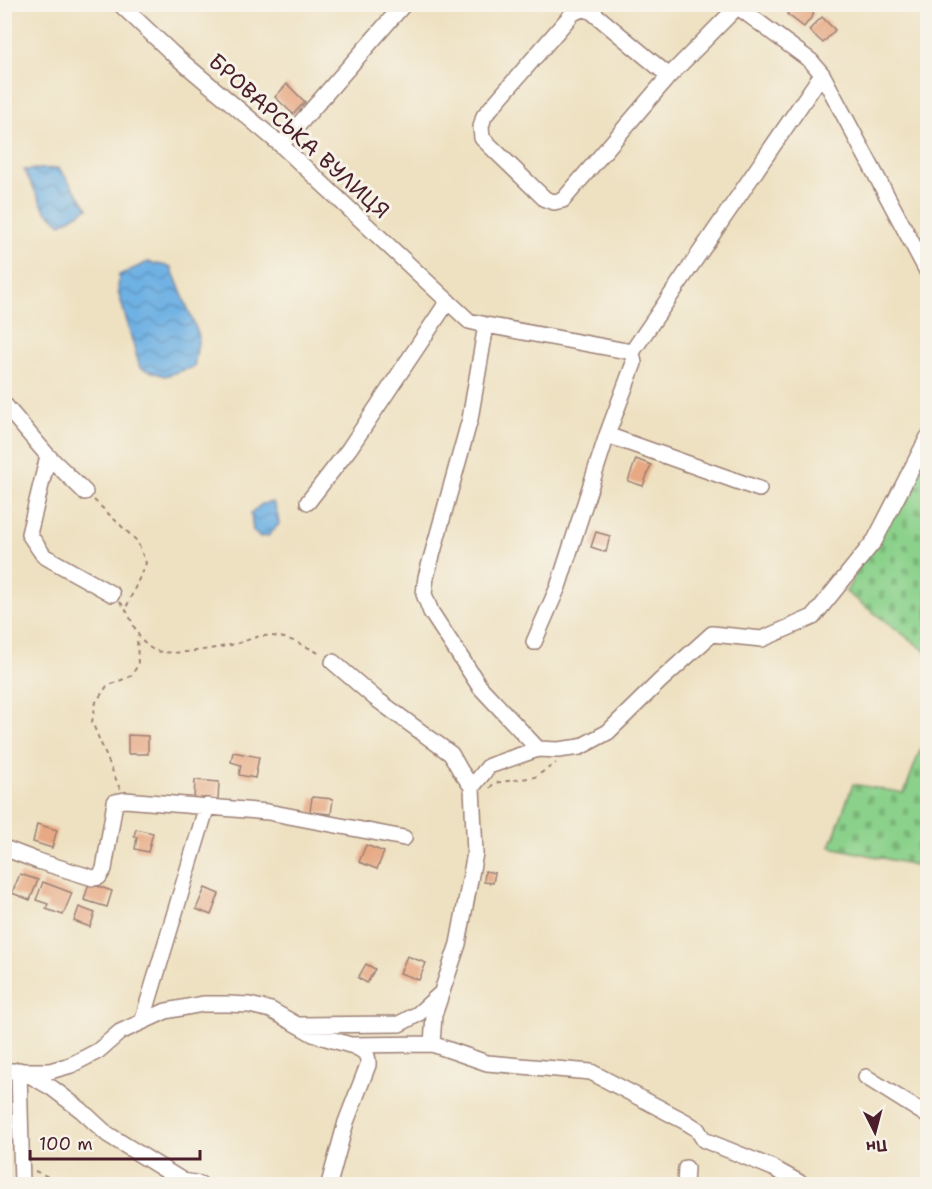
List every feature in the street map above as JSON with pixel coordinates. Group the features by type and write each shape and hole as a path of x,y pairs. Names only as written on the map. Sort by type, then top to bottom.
{"street":[{"name":"БРОВАРСЬКА ВУЛИЦЯ","path":"120,4 172,54 281,145 470,321 632,352"},
{"path":"281,145 404,4"},
{"path":"669,76 591,11 582,9 573,13 484,117 480,127 482,138 545,198 554,202 563,200 669,76 736,6 811,61 822,74 927,273"},
{"path":"534,642 558,587 607,435 634,363 632,352 822,74"},
{"path":"308,502 349,449 448,301"},
{"path":"486,325 470,419 426,577 424,594 431,612 480,687 538,749"},
{"path":"4,404 48,456 85,492"},
{"path":"607,435 759,489"},
{"path":"473,795 489,766 538,749 558,750 580,747 608,732 712,634 762,639 813,617 875,540 927,437"},
{"path":"48,456 29,534 44,556 112,594"},
{"path":"333,662 375,698 451,754 473,795 475,853 458,944 434,1015 432,1044"},
{"path":"4,848 82,875 99,877 104,869 115,802 125,800 268,812 404,838"},
{"path":"142,1022 207,807"},
{"path":"297,1025 399,1024 418,1014 441,993"},
{"path":"12,1070 50,1071 71,1065 98,1051 120,1032 166,1011 203,1004 249,1005 271,1010 313,1034 366,1052 369,1058 346,1122 329,1185"},
{"path":"350,1045 432,1044 487,1062 591,1072 686,1122 697,1129 704,1140 773,1168 802,1185"},
{"path":"4,1064 52,1088 107,1134 183,1181 200,1185"},
{"path":"12,1070 22,1185"},
{"path":"866,1077 927,1116"},
{"path":"685,1185 686,1168"}],"path":[{"path":"85,492 137,541 146,563 126,609"},
{"path":"112,594 134,621 138,665 131,676 107,686 96,702 92,722 125,800"},
{"path":"137,636 154,650 172,653 235,644 262,636 298,641 333,662"},
{"path":"473,795 494,783 535,777 562,759"},
{"path":"22,1165 51,1178 58,1185"}],"green space":[{"path":"927,456 927,652 846,592 887,516"},
{"path":"927,732 927,870 915,865 830,847 853,784 904,793"}],"water":[{"path":"59,168 88,208 61,224 45,210 24,170"},
{"path":"148,262 171,267 199,336 194,367 165,376 140,368 118,291 119,275"},
{"path":"273,502 279,524 268,536 259,537 253,531 251,513 262,504"}],"building":[{"path":"795,4 802,4 814,14 804,27 787,14"},
{"path":"822,17 835,30 823,43 809,30"},
{"path":"287,84 305,102 293,114 275,97"},
{"path":"636,459 651,465 643,486 628,481"},
{"path":"596,532 610,536 606,552 591,547"},
{"path":"128,735 148,736 148,754 128,754"},
{"path":"233,752 259,757 255,778 239,775 241,765 231,762"},
{"path":"195,780 219,782 218,800 194,799"},
{"path":"312,797 333,799 331,814 310,812"},
{"path":"37,824 57,830 52,848 33,842"},
{"path":"136,829 153,833 148,852 135,849"},
{"path":"366,845 384,852 377,869 359,862"},
{"path":"485,871 495,873 493,883 484,882"},
{"path":"20,874 38,880 30,900 12,893"},
{"path":"43,882 72,893 63,915 46,909 48,904 36,900"},
{"path":"89,883 112,891 107,907 84,900"},
{"path":"205,888 219,894 211,915 196,909"},
{"path":"79,907 95,913 90,927 74,921"},
{"path":"407,956 426,963 419,980 400,973"},
{"path":"366,964 375,969 367,983 358,978"}]}
